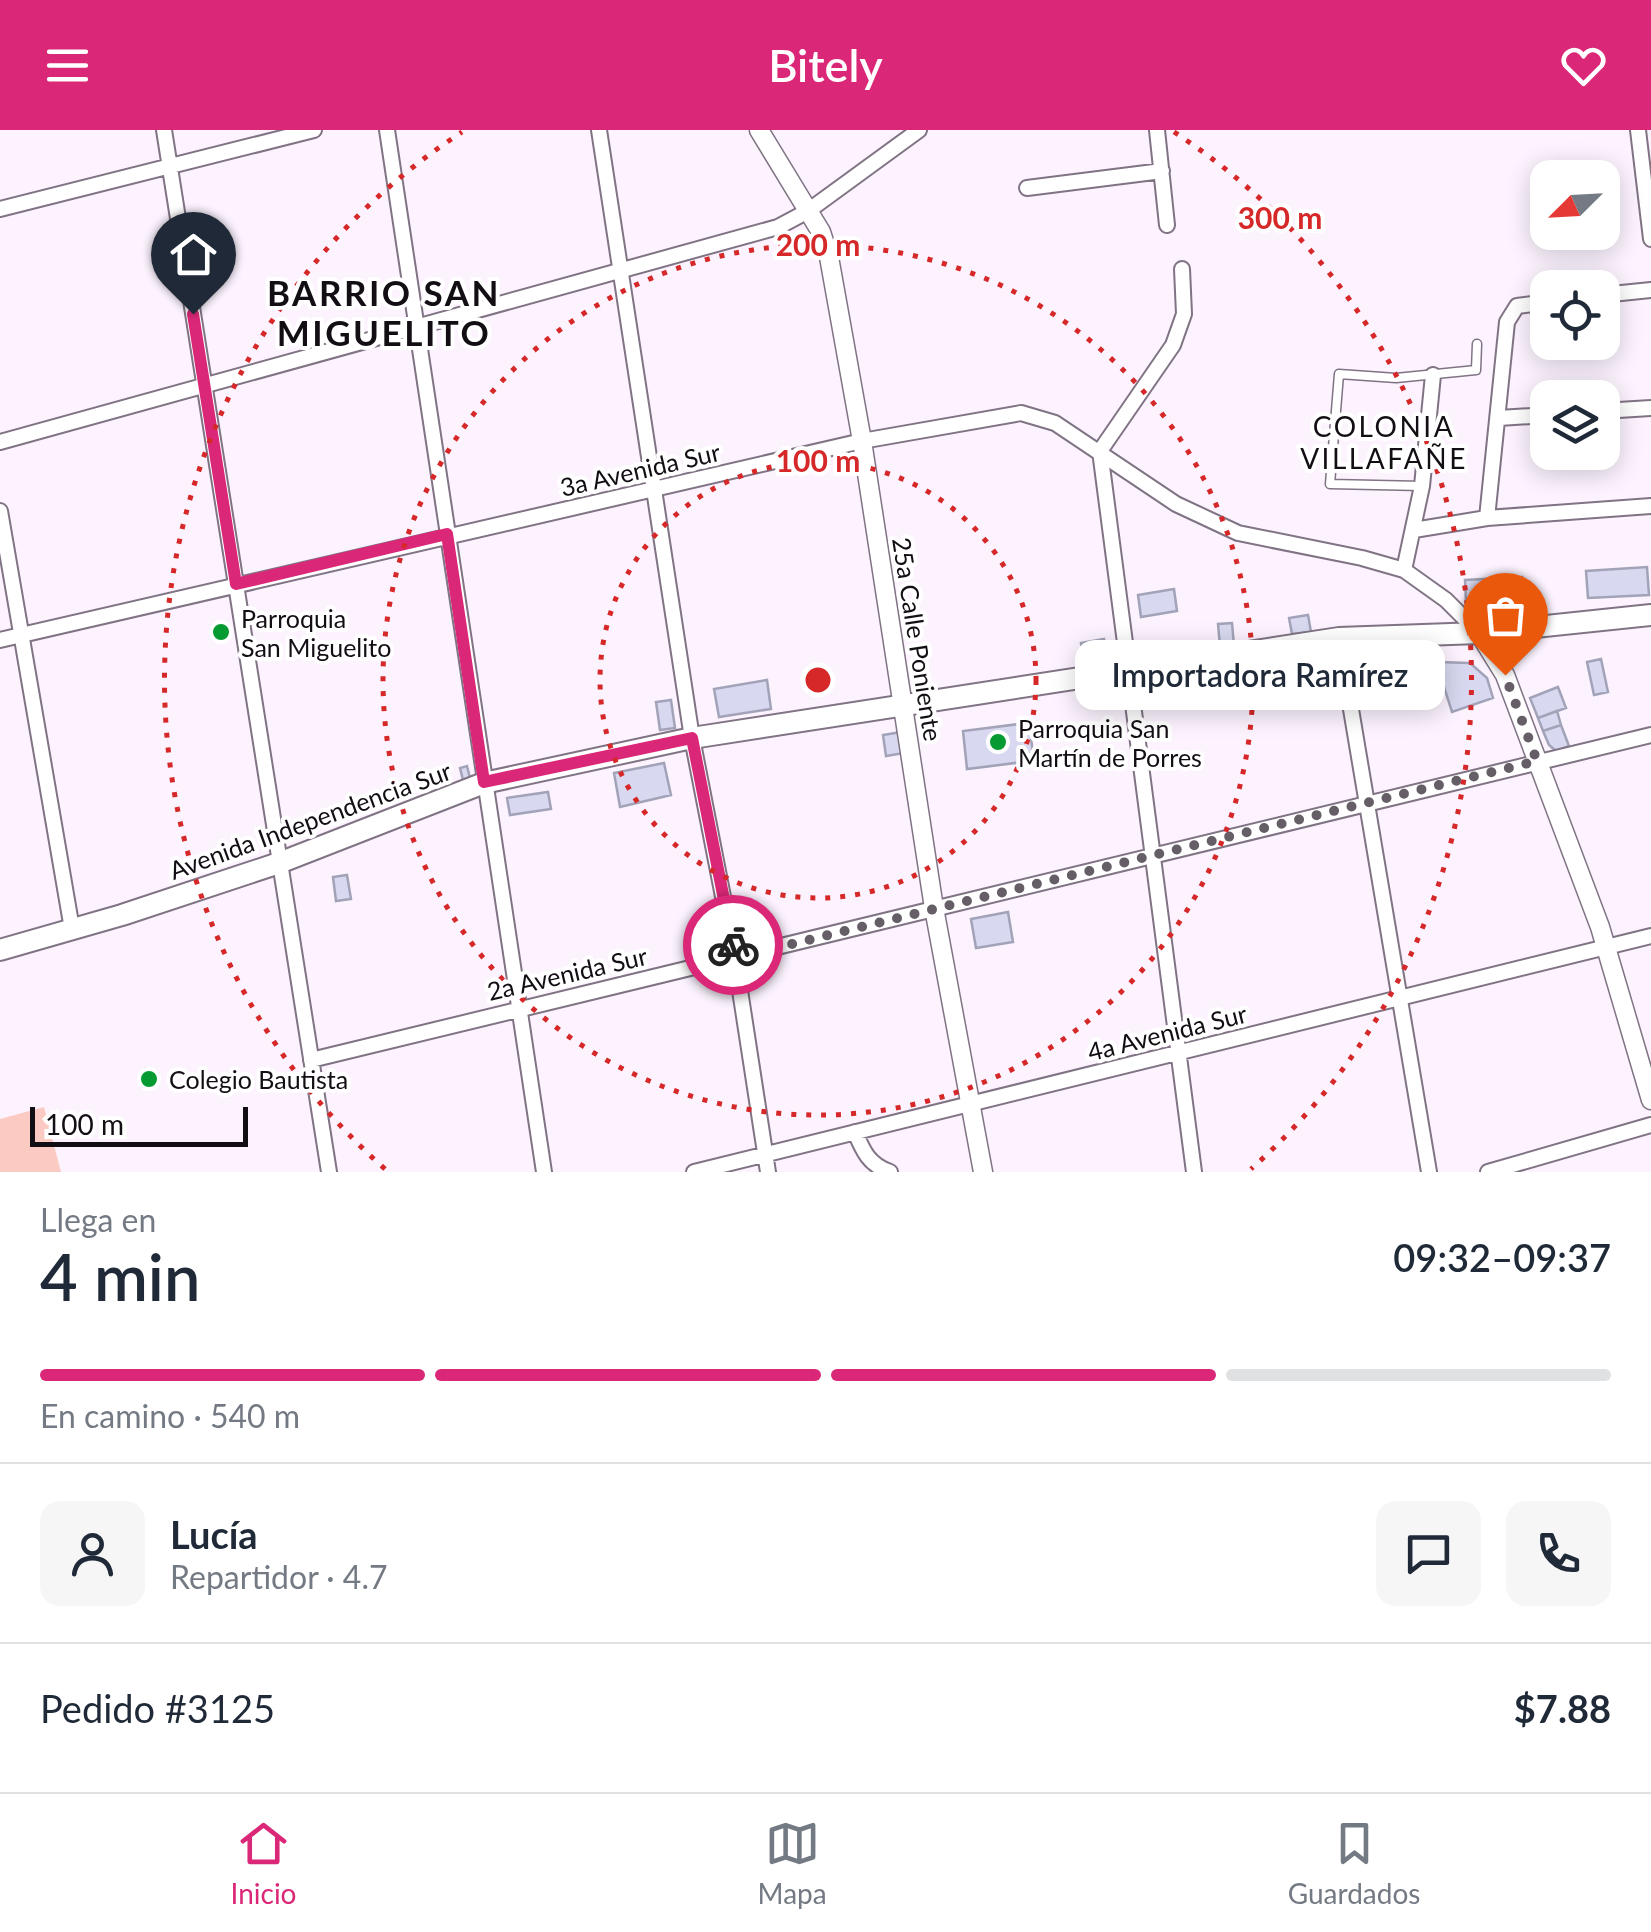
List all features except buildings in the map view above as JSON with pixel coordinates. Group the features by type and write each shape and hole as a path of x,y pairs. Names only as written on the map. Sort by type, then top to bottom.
{"main road":[{"name":"Avenida Independencia Sur","path":"0,950 279,863 484,782 692,738 1339,638 1479,633 1651,616"}],"street":[{"path":"164,130 329,1172"},
{"path":"0,209 314,130"},
{"path":"386,130 544,1172"},
{"path":"599,130 692,738 735,958 768,1172"},
{"name":"25a Calle Poniente","path":"759,130 821,232 829,257 862,441 934,908 983,1172"},
{"path":"0,442 778,227 808,211 919,130"},
{"path":"1158,130 1167,225"},
{"path":"1638,130 1646,146 1651,239"},
{"path":"1027,188 1162,171"},
{"path":"1182,269 1184,314 1173,345 1100,451 1194,1172"},
{"path":"1620,293 1651,290"},
{"path":"1487,518 1507,322 1516,306 1530,304"},
{"path":"1404,570 1422,486 1434,375"},
{"path":"1620,410 1651,408"},
{"name":"3a Avenida Sur","path":"0,640 862,441 1021,413 1055,423 1176,504 1238,533 1404,570 1446,600 1479,633"},
{"path":"1500,418 1530,416"},
{"path":"1414,530 1487,518 1651,506"},
{"path":"0,511 72,930"},
{"path":"1479,633 1505,675 1606,947 1651,1100"},
{"path":"1339,638 1428,1172"},
{"name":"2a Avenida Sur","path":"311,1060 1651,735"},
{"name":"4a Avenida Sur","path":"694,1172 1651,936"},
{"path":"1488,1172 1651,1125"},
{"path":"855,1132 872,1164 890,1172"}],"lane":[{"path":"1422,486 1330,484 1339,374 1396,378 1476,370 1477,344"}],"shaded area":[{"path":"44,1107 61,1172 0,1172 0,1119"}],"way so far":[{"path":"733,945 735,958 1537,761 1505,675"}],"place":[{"name":"Parroquia San Miguelito","path":"221,632"},
{"name":"Importadora Ramírez","path":"1505,675"},
{"name":"Parroquia San Martín de Porres","path":"998,742"},
{"name":"Colegio Bautista","path":"149,1079"}],"district":[{"name":"BARRIO SAN MIGUELITO","path":"384,312"},
{"name":"COLONIA VILLAFAÑE","path":"1384,442"}],"route":[{"path":"193,314 236,584 447,534 484,782 692,738 733,945"}]}
